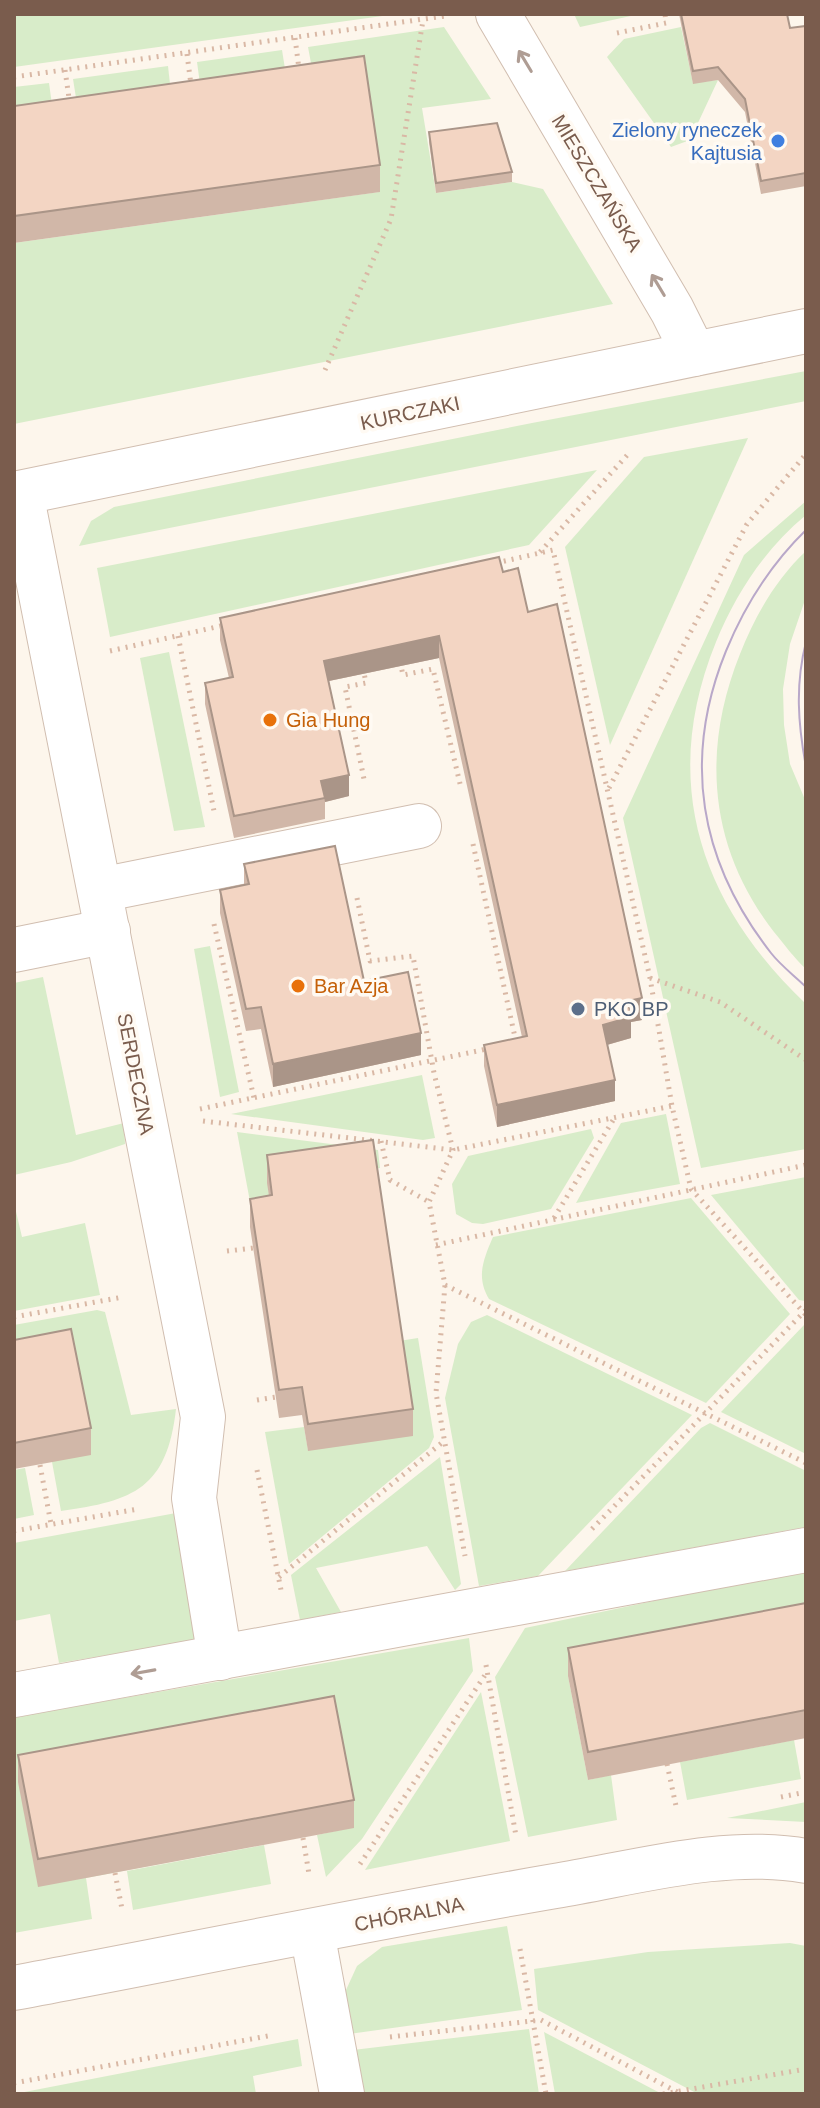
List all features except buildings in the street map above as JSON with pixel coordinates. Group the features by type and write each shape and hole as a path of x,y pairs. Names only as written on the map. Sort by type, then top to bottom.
{"street":[{"name":"MIESZCZAŃSKA","path":"498,14 672,310 694,354"},
{"name":"KURCZAKI","path":"18,493 806,331"},
{"name":"SERDECZNA","path":"18,493 104,910 165,1116 179,1287 203,1417 194,1498 220,1658"},
{"path":"14,950 104,910 362,837 419,826"},
{"path":"14,1695 806,1550"},
{"name":"CHÓRALNA","path":"14,1988 723,1857 774,1855 806,1861"},
{"path":"312,1932 342,2094"}],"path":[{"path":"617,33 666,23 665,14"},
{"path":"14,77 454,15"},
{"path":"321,381 391,219 423,20"},
{"path":"295,38 300,79"},
{"path":"187,54 192,94"},
{"path":"65,70 70,111"},
{"path":"539,553 630,452"},
{"path":"608,789 747,524 806,454"},
{"path":"492,564 553,550 650,978 672,1106 691,1189 806,1315"},
{"path":"99,654 240,622"},
{"path":"178,636 216,818"},
{"path":"360,654 366,683 345,687 366,790 362,837 353,879 370,961 413,956 453,1150 429,1202 445,1285 436,1393 517,1837"},
{"path":"400,660 403,675 433,669 463,796"},
{"path":"473,842 516,1043 502,1046"},
{"path":"211,909 254,1098"},
{"path":"650,978 720,1002 806,1060"},
{"path":"165,1116 488,1049"},
{"path":"165,1116 453,1150 672,1106"},
{"path":"553,1219 615,1117"},
{"path":"381,1141 390,1180 429,1202"},
{"path":"436,1245 806,1165"},
{"path":"215,1252 254,1248"},
{"path":"445,1285 806,1463"},
{"path":"14,1317 179,1287"},
{"path":"279,1577 444,1441"},
{"path":"40,1465 51,1524"},
{"path":"14,1531 194,1498"},
{"path":"667,1764 679,1819"},
{"path":"303,1838 310,1877"},
{"path":"115,1873 122,1912"},
{"path":"510,1894 546,2094"},
{"path":"14,2083 331,2034 533,2019 541,2020 678,2092"},
{"path":"663,2094 806,2069"}],"green space":[{"path":"14,14 397,14 14,67"},
{"path":"574,14 640,14 580,27"},
{"path":"444,27 491,99 422,108 436,193 512,182 543,189 613,304 14,424 14,243 379,192 316,90 308,47"},
{"path":"681,27 693,83 718,80 690,140 671,147 607,57 624,39"},
{"path":"282,50 289,94 203,106 197,62"},
{"path":"168,66 173,111 80,123 73,79"},
{"path":"49,83 55,127 14,133 14,87"},
{"path":"806,371 806,401 79,546 91,521 114,507"},
{"path":"748,438 610,745 565,547 644,457"},
{"path":"597,470 529,545 110,637 97,568"},
{"path":"806,501 806,515 777,542 753,573 716,642 699,694 691,743 691,791 700,838 716,882 739,925 769,965 806,1004 806,1149 701,1168 623,818 744,555"},
{"path":"806,551 806,597 790,644 783,689 790,764 806,802 806,969 752,900 736,867 724,833 716,762 728,690 740,654 776,586"},
{"path":"169,652 205,827 174,831 140,658"},
{"path":"210,946 239,1092 220,1097 194,949"},
{"path":"43,977 76,1135 124,1123 125,1144 71,1162 14,1175 14,983"},
{"path":"422,1075 435,1138 423,1140 231,1114"},
{"path":"666,1114 680,1184 576,1203 621,1123"},
{"path":"591,1129 594,1138 551,1209 483,1224 472,1223 456,1214 452,1184 468,1156"},
{"path":"237,1132 378,1150 380,1168 268,1183 270,1205 251,1207"},
{"path":"806,1177 805,1301 799,1300 711,1195"},
{"path":"691,1198 790,1314 706,1403 489,1299 485,1291 482,1268 493,1237"},
{"path":"14,1203 22,1237 85,1223 100,1295 14,1311"},
{"path":"97,1310 105,1312 131,1415 176,1409 164,1457 155,1473 142,1486 108,1502 61,1511 52,1462 14,1367 14,1325"},
{"path":"487,1315 692,1415 538,1576 479,1586 445,1398 458,1344 471,1322"},
{"path":"806,1326 806,1454 721,1412"},
{"path":"418,1338 434,1437 429,1448 289,1564 265,1432 304,1427 308,1450 399,1341"},
{"path":"710,1423 806,1471 806,1527 565,1571 701,1428"},
{"path":"440,1457 461,1584 455,1590 427,1546 316,1568 341,1612 300,1620 291,1575"},
{"path":"25,1468 34,1515 14,1519 14,1470"},
{"path":"176,1513 198,1640 59,1663 50,1614 14,1621 14,1543"},
{"path":"806,1569 806,1630 568,1676 588,1780 611,1775 617,1820 528,1837 495,1677 525,1628"},
{"path":"469,1638 473,1671 362,1839 326,1877 317,1835 354,1827 86,1878 92,1919 14,1933 14,1717"},
{"path":"481,1692 510,1841 365,1870"},
{"path":"794,1740 801,1779 687,1800 680,1762"},
{"path":"806,1802 806,1822 727,1818"},
{"path":"264,1845 271,1884 133,1910 127,1871"},
{"path":"507,1926 522,2010 349,2034 346,1990 357,1966 382,1947"},
{"path":"790,1943 806,1946 806,2094 698,2094 538,2010 534,1969 648,1952"},
{"path":"529,2029 539,2094 361,2094 353,2050"},
{"path":"544,2032 662,2094 555,2094"},
{"path":"298,2039 302,2066 253,2076 256,2094 14,2094"}],"tram line":[{"path":"806,530 760,586 726,651 712,691 704,731 702,770 705,808 727,882 771,953 806,987"},
{"path":"806,642 799,704 806,767"}],"place":[{"name":"Zielony ryneczek Kajtusia","path":"778,141"},
{"name":"Gia Hung","path":"270,720"},
{"name":"Bar Azja","path":"298,986"},
{"name":"PKO BP","path":"578,1009"}]}
